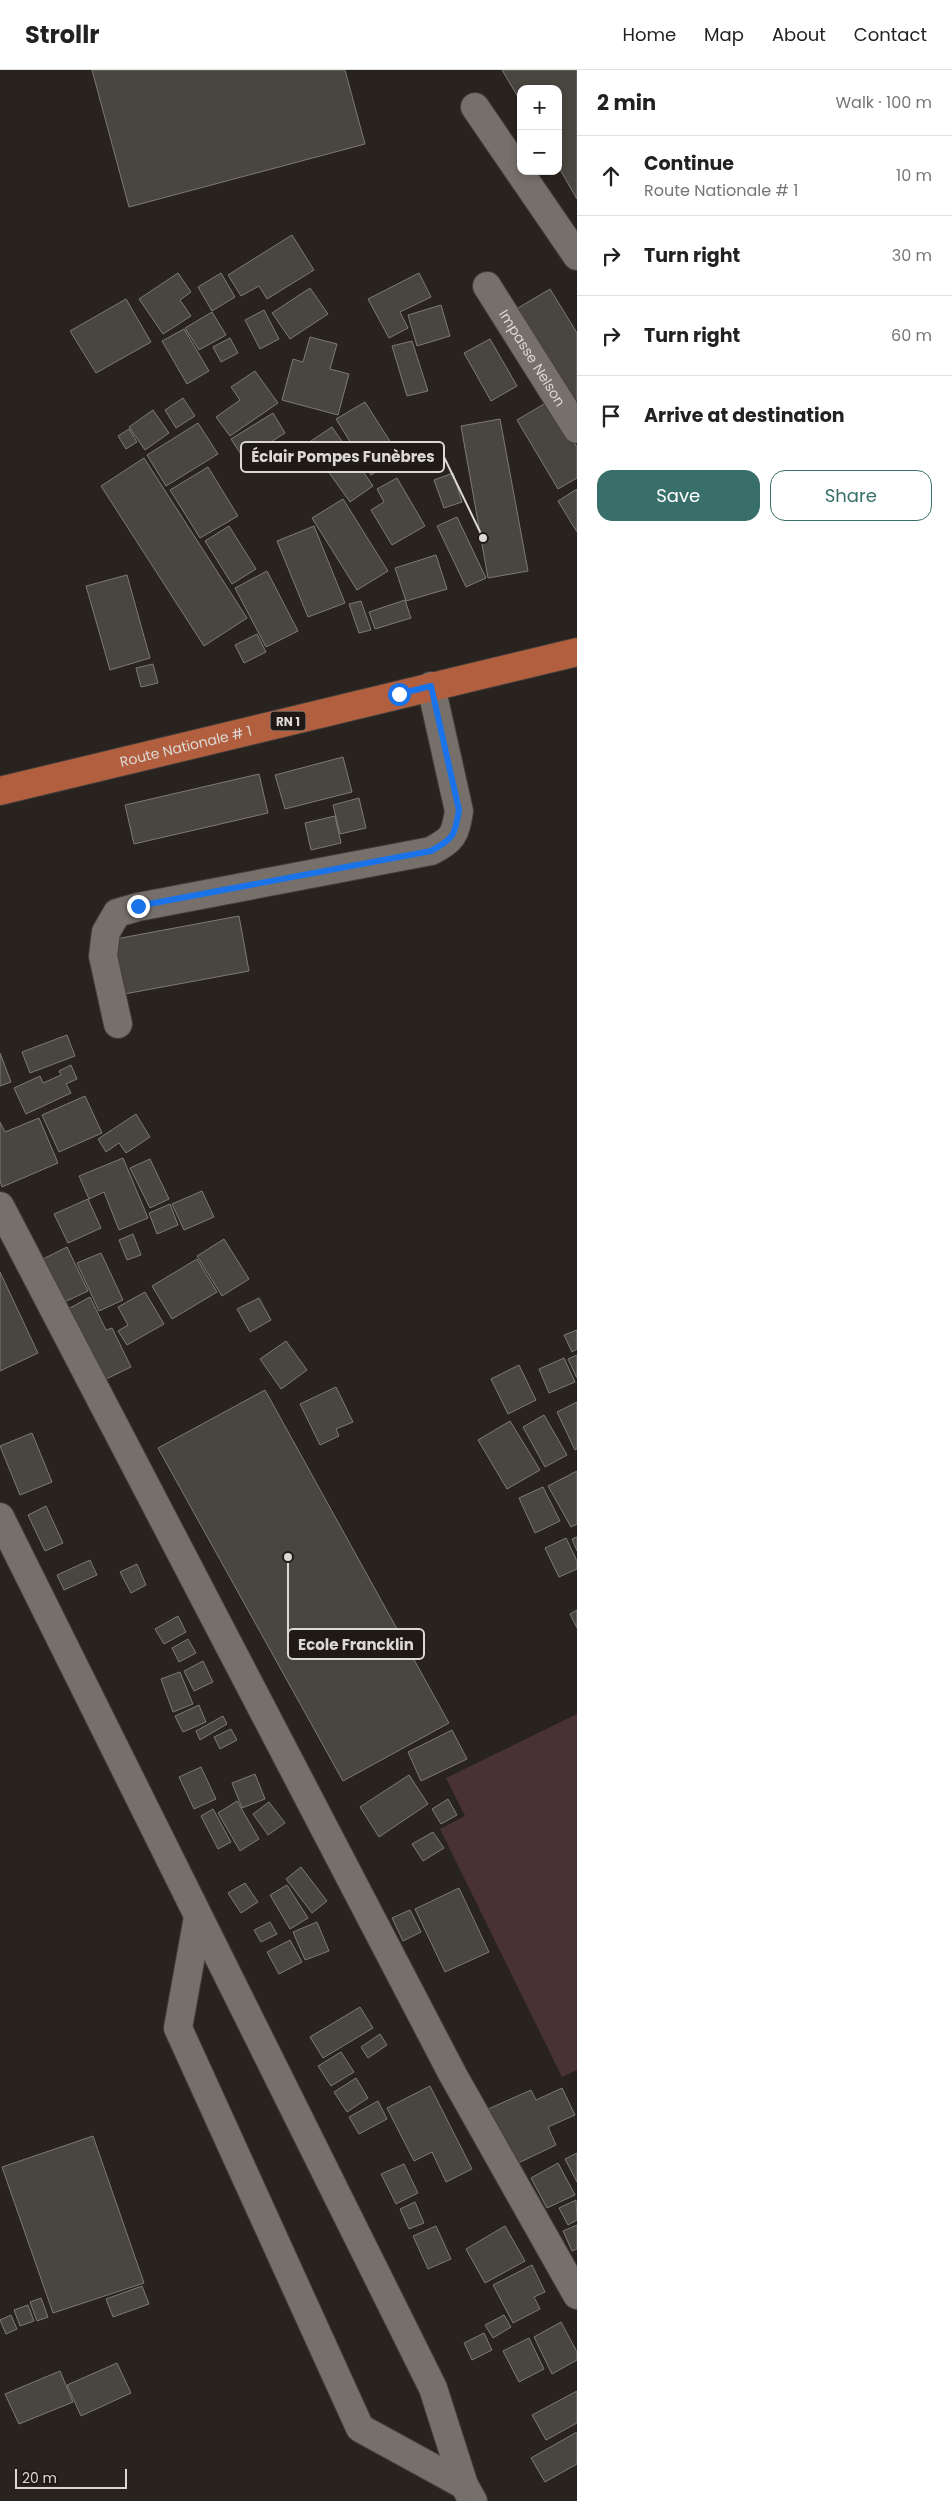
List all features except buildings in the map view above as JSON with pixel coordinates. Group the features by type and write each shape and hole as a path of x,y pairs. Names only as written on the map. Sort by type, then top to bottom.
{"main road":[{"name":"Route Nationale # 1","path":"0,791 577,652"}],"lane":[{"path":"475,107 577,256"},
{"name":"Impasse Nelson","path":"487,286 577,429"},
{"path":"118,1024 103,956 106,932 117,913 138,906 431,851 450,841 459,810 431,686"},
{"path":"0,1206 453,2075 577,2295"},
{"path":"0,1517 433,2388 469,2493"},
{"path":"198,1917 178,2028 360,2428 469,2493"}],"shaded area":[{"path":"577,1714 577,2070 562,2077 440,1829 465,1816 446,1778"}],"place":[{"name":"Éclair Pompes Funèbres","path":"483,538"},
{"name":"Ecole Francklin","path":"288,1557"}],"route":[{"path":"138,906 431,851 450,841 459,810 431,686 399,694"}]}
